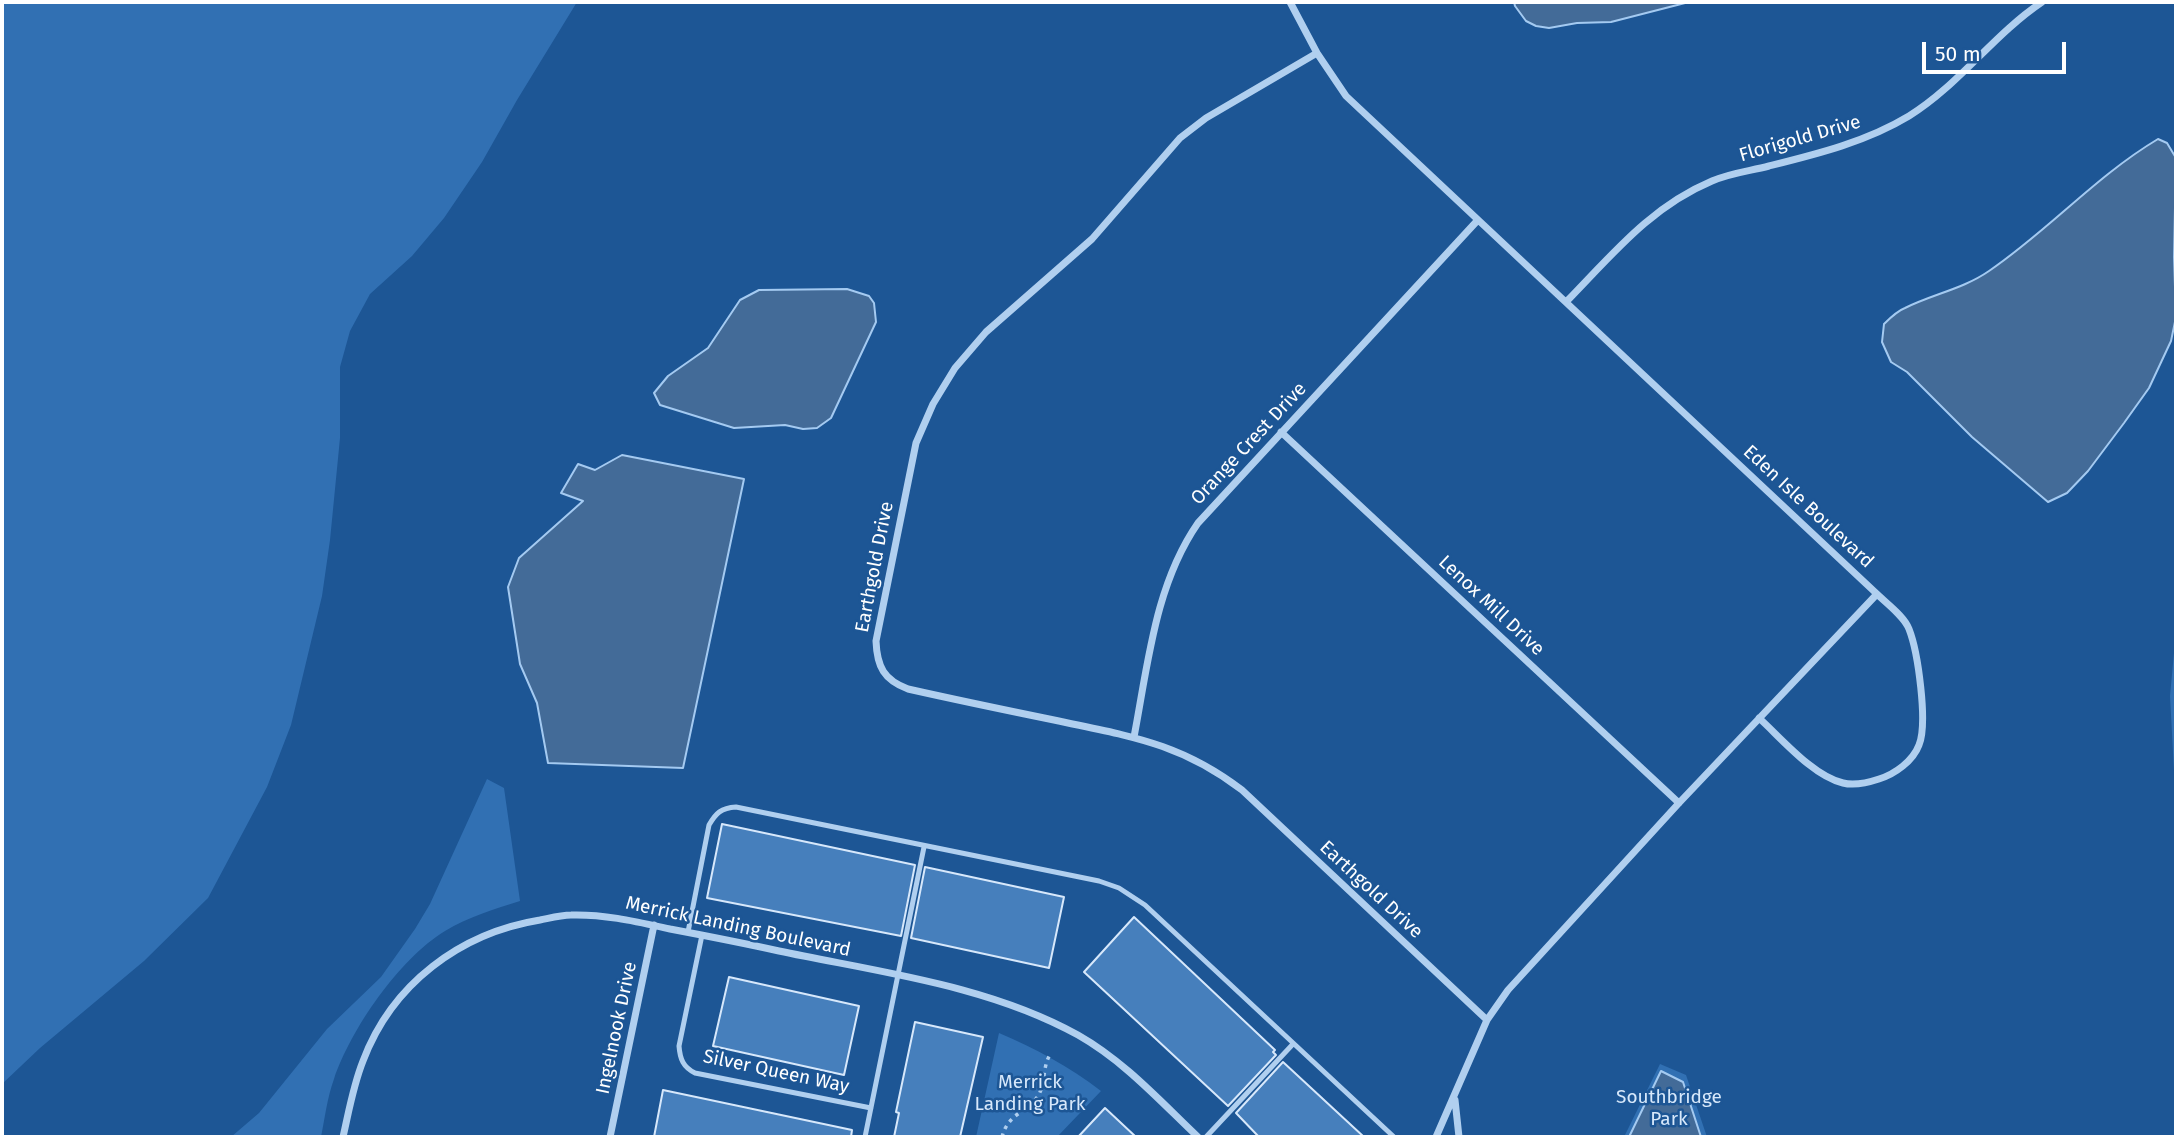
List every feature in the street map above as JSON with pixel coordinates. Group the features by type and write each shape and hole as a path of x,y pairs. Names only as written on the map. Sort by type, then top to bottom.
{"street":[{"name":"Eden Isle Boulevard","path":"1290,2 1317,53 1346,96 1877,593 1508,990 1487,1020 1436,1137"},
{"name":"Florigold Drive","path":"1566,302 1651,216 1678,197 1715,179 1828,151 1871,135 1909,116 1954,82 2021,16 2042,2"},
{"name":"Earthgold Drive","path":"1317,53 1206,118 1181,138 1092,239 985,332 956,368 933,404 916,443 876,642 876,657 893,683 908,690 1134,737 1191,756 1214,769 1242,789 1487,1020"},
{"name":"Orange Crest Drive","path":"1134,737 1162,596 1178,556 1198,523 1477,221"},
{"name":"Lenox Mill Drive","path":"1281,432 1679,803"},
{"path":"1759,718 1808,762 1829,778 1844,784 1865,784 1887,776 1908,762 1919,746 1923,729 1917,653 1908,625 1877,593"},
{"name":"Merrick Landing Boulevard","path":"344,1137 353,1090 364,1058 386,1016 409,987 437,961 487,933 570,915 607,917 688,932 953,988 1020,1008 1078,1035 1120,1063 1198,1137"},
{"name":"Ingelnook Drive","path":"610,1137 654,925"},
{"name":"Eden Isle Boulevard","path":"1454,1096 1459,1137"}],"lane":[{"path":"688,932 709,825 715,814 725,808 736,807 1100,881 1130,894 1145,905 1394,1137"},
{"path":"864,1137 924,847"},
{"name":"Silver Queen Way","path":"702,935 679,1046 687,1069 695,1073 871,1108"},
{"path":"1206,1137 1293,1044"}],"path":[{"path":"1002,1137 1009,1122 1038,1095 1044,1065 1051,1053"}],"green space":[{"path":"2,2 577,2 482,162 444,218 412,256 370,294 350,331 340,367 340,438 322,596 291,725 267,787 208,898 144,961 40,1048 2,1084"},
{"path":"2176,631 2176,808 2170,696"},
{"path":"487,779 504,788 520,901 472,917 445,931 428,943 394,977 364,1018 342,1059 330,1093 321,1137 231,1137 259,1113 327,1029 381,977 430,904"},
{"name":"Merrick Landing Park","path":"999,1033 1052,1059 1101,1091 1057,1137 976,1137"},
{"name":"Southbridge Park","path":"1660,1064 1686,1075 1707,1137 1624,1137"}],"shaded area":[{"path":"1514,2 1689,2 1611,22 1577,23 1549,28 1526,21"},
{"path":"2158,139 2167,143 2176,158 2176,317 2171,341 2149,388 2088,471 2067,493 2048,502 1972,437 1907,372 1891,362 1882,342 1884,324 1902,309 1989,271 2032,239 2093,186"},
{"path":"847,289 869,296 874,303 876,322 831,418 817,428 803,429 785,425 734,428 660,405 654,393 668,376 708,348 740,300 759,290"},
{"path":"622,455 744,479 683,768 548,763 537,703 520,664 508,587 519,558 583,501 561,493 578,464 595,470"},
{"name":"Southbridge Park","path":"1661,1071 1683,1082 1701,1137 1629,1137"}],"building":[{"path":"722,824 915,865 901,936 707,898"},
{"path":"925,867 1064,897 1049,968 911,938"},
{"path":"1134,917 1275,1050 1273,1052 1276,1055 1228,1106 1084,972"},
{"path":"729,977 859,1006 844,1075 713,1046"},
{"path":"915,1022 983,1037 960,1137 894,1137 899,1113 896,1112"},
{"path":"1283,1062 1364,1137 1259,1137 1236,1113"},
{"path":"663,1090 852,1130 851,1137 654,1137"},
{"path":"1105,1108 1136,1137 1078,1137"}]}
